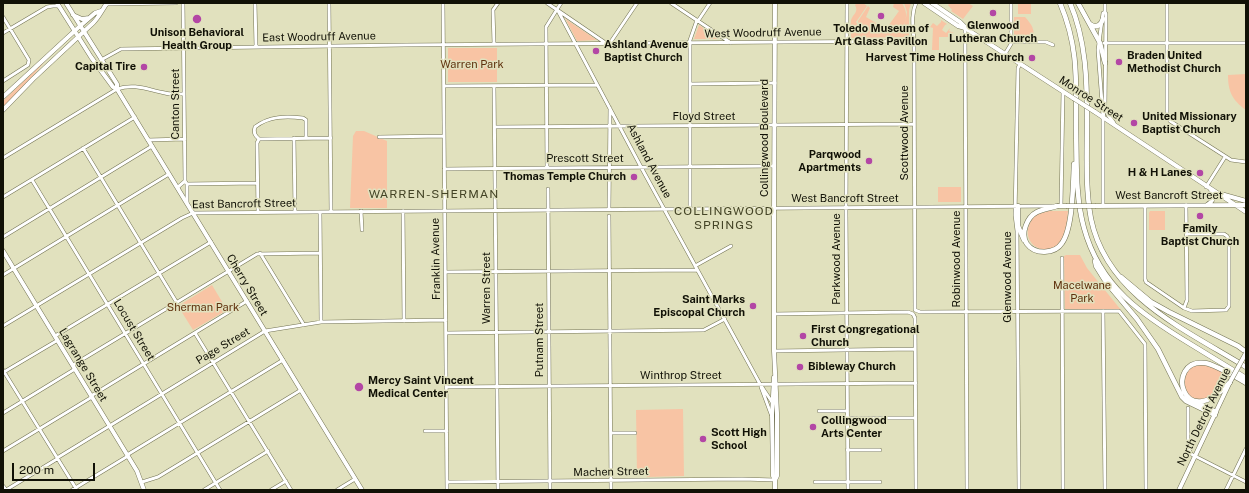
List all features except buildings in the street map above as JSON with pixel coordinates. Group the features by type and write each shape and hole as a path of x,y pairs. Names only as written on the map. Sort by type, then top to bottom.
{"highway":[{"path":"1017,206 1018,229 1030,248 1046,252 1054,250 1060,246 1068,230 1072,197 1077,82 1071,32 1060,3"},
{"path":"1070,3 1079,31 1086,68 1090,212 1095,234 1102,249 1118,275 1130,290 1150,307 1168,320 1246,367"},
{"path":"1078,3 1099,42 1105,63"},
{"path":"1088,22 1092,26 1097,26 1101,24 1103,19"},
{"path":"1076,127 1080,210 1084,228 1094,256 1110,282 1134,307 1174,334 1246,378"},
{"path":"1026,243 1024,236 1025,228 1030,218 1037,212 1062,206"},
{"path":"1094,256 1096,266 1100,274 1137,319 1158,349 1182,397 1186,401 1215,413"},
{"path":"1118,275 1151,302 1246,351"},
{"path":"1215,413 1186,395 1183,390 1182,380 1183,374 1187,368 1196,363 1210,364 1246,383"},
{"path":"1195,401 1201,402 1210,400 1221,393 1230,382"}],"main road":[{"name":"Cherry Street","path":"66,3 117,84 117,89"},
{"path":"3,110 33,79 100,17 101,11 106,3"},
{"name":"Collingwood Boulevard","path":"775,3 774,351 777,413 775,451"},
{"name":"Monroe Street","path":"924,3 1095,112 1206,187 1246,212"},
{"name":"Monroe Street","path":"932,3 960,22 965,28"},
{"name":"Cherry Street","path":"58,5 96,64 113,87 117,89 135,117 362,490"},
{"path":"3,97 74,31 95,13 101,11"},
{"path":"73,15 82,19 90,18"},
{"path":"1211,190 1246,201"},
{"path":"1204,205 1212,200 1213,196 1211,190"},
{"name":"West Bancroft Street","path":"1062,206 1246,205"},
{"name":"Lagrange Street","path":"3,251 128,455 137,471 144,490"},
{"name":"North Detroit Avenue","path":"1178,490 1246,351"},
{"name":"Collingwood Boulevard","path":"775,384 772,402 777,476 775,480 775,490"}],"street":[{"path":"106,3 176,3"},
{"name":"Canton Street","path":"184,3 184,94 187,202"},
{"path":"255,3 256,47"},
{"path":"329,3 331,212"},
{"name":"Franklin Avenue","path":"443,3 447,490"},
{"path":"494,44 493,10 498,3"},
{"path":"547,3 609,44 637,3"},
{"path":"547,168 546,25 561,3"},
{"path":"671,3 731,43"},
{"path":"690,209 690,43 698,21 710,3"},
{"name":"Parkwood Avenue","path":"847,3 846,208 848,490"},
{"name":"Scottwood Avenue","path":"916,3 913,11 915,306 916,311 920,312 966,312"},
{"path":"1005,54 1011,42 1011,3"},
{"path":"1103,206 1103,118 1105,107 1106,42 1105,3"},
{"path":"1167,3 1166,111 1168,118 1225,157 1234,161 1246,162"},
{"path":"3,33 47,7 58,5"},
{"name":"Ashland Avenue","path":"557,9 641,167 777,413"},
{"path":"1103,118 1101,108 1101,85 1098,52 1103,14 1105,12"},
{"path":"3,17 29,60 28,65 3,81"},
{"name":"Robinwood Avenue","path":"965,28 967,490"},
{"name":"West Woodruff Avenue","path":"443,45 914,41"},
{"path":"1011,42 1046,42 1053,45"},
{"path":"1099,42 1246,43"},
{"name":"East Woodruff Avenue","path":"101,60 121,49 443,45"},
{"name":"Glenwood Avenue","path":"1018,490 1017,206 1018,68 1020,64"},
{"path":"690,84 775,83"},
{"path":"444,86 597,85"},
{"path":"3,158 122,87 138,86 166,94 184,94"},
{"name":"Warren Street","path":"494,86 498,490"},
{"path":"1062,206 1063,92"},
{"path":"1105,107 1109,116 1118,128"},
{"path":"609,209 610,108"},
{"path":"3,197 135,117"},
{"path":"258,212 258,139 254,131 255,127 272,118 303,118 306,120 306,138"},
{"name":"Floyd Street","path":"495,127 914,124"},
{"path":"379,137 444,136"},
{"path":"294,138 294,212"},
{"path":"258,139 331,138"},
{"path":"148,140 185,139"},
{"path":"3,237 152,146"},
{"path":"83,148 177,303"},
{"path":"1206,187 1225,157"},
{"name":"Prescott Street","path":"444,169 774,166"},
{"path":"3,275 169,174"},
{"name":"Locust Street","path":"32,180 220,490"},
{"path":"178,187 186,183 257,184"},
{"name":"Putnam Street","path":"548,189 550,490"},
{"path":"1184,308 1187,300 1186,205"},
{"name":"West Bancroft Street","path":"445,210 1062,206"},
{"path":"1145,206 1145,281 1184,308 1192,311 1223,311 1227,309 1230,303 1229,240 1227,236 1224,234 1187,234"},
{"name":"East Bancroft Street","path":"3,326 182,218 193,213 445,210"},
{"path":"361,211 362,230"},
{"path":"403,211 404,321"},
{"path":"320,212 321,322"},
{"path":"609,216 611,490"},
{"path":"211,242 107,304 4,372 75,489 283,360"},
{"path":"695,266 731,246"},
{"path":"260,253 304,325"},
{"path":"3,412 126,334 257,254 320,253"},
{"path":"1062,258 1063,490"},
{"path":"445,272 698,270"},
{"path":"3,451 247,301"},
{"path":"1104,311 1105,490"},
{"path":"966,312 1119,311 1145,344 1146,490"},
{"path":"774,314 908,312 913,314 915,318 916,490"},
{"path":"446,333 704,330 724,319"},
{"name":"Page Street","path":"6,490 265,331 321,322 446,320"},
{"path":"195,333 291,490"},
{"path":"774,351 915,349"},
{"name":"Winthrop Street","path":"446,386 916,383"},
{"name":"Ashland Avenue","path":"760,384 772,415"},
{"path":"142,482 158,477 301,390"},
{"path":"1188,408 1188,447 1191,454 1246,482"},
{"path":"819,412 847,411"},
{"path":"847,418 916,418"},
{"path":"425,431 446,431"},
{"path":"611,433 635,433"},
{"path":"1226,490 1246,449"},
{"path":"848,450 880,450"},
{"path":"204,490 268,451"},
{"path":"338,490 355,479"},
{"name":"Machen Street","path":"447,482 775,480"},
{"path":"271,490 286,481"},
{"path":"815,482 880,482"},
{"path":"3,486 6,490"}],"green space":[{"path":"857,3 863,3 867,6 856,22 860,29 863,31 889,32 904,28 907,12 904,3 911,3 909,10 909,35 907,37 851,38 851,20 856,11 855,5"},
{"path":"894,3 902,3 906,12 905,22 903,27 899,30 864,30 859,26 858,21 868,6 870,8 866,17 886,29 899,11 893,7"},
{"path":"950,3 968,3 973,6 963,19 951,11 952,10 948,5"},
{"path":"1018,3 1031,3 1031,14 1018,14"},
{"path":"564,16 567,20 597,40 577,41"},
{"path":"1014,17 1025,17 1034,32 1033,39 1014,38"},
{"path":"941,20 947,24 942,30 946,33 950,28 949,31 954,33 948,33 948,37 939,37 939,50 932,50 933,28 930,27 933,23 937,26"},
{"path":"699,25 719,39 694,39"},
{"name":"Warren Park","path":"448,48 497,48 497,82 448,82"},
{"path":"47,59 26,84 3,107 3,101"},
{"path":"1246,74 1246,110 1234,99 1229,86 1228,75"},
{"path":"356,131 364,131 387,141 387,208 350,208 353,136"},
{"path":"938,187 961,187 961,202 938,202"},
{"path":"1049,211 1068,211 1066,229 1063,239 1057,246 1049,249 1042,249 1035,246 1030,240 1028,232 1030,223 1037,213"},
{"path":"1150,211 1165,211 1165,230 1149,230"},
{"name":"Macelwane Park","path":"1080,255 1087,268 1121,310 1065,309 1064,256"},
{"name":"Sherman Park","path":"212,285 227,310 193,330 178,306"},
{"path":"1201,364 1212,367 1226,374 1220,387 1212,397 1203,400 1192,398 1187,394 1183,386 1187,370 1192,366"},
{"path":"683,409 684,476 647,477 647,474 637,474 636,410"}],"place":[{"name":"Glenwood Lutheran Church","path":"993,13"},
{"name":"Toledo Museum of Art Glass Pavillon","path":"881,16"},
{"name":"Unison Behavioral Health Group","path":"197,19"},
{"name":"Ashland Avenue Baptist Church","path":"596,51"},
{"name":"Harvest Time Holiness Church","path":"1032,58"},
{"name":"Braden United Methodist Church","path":"1119,62"},
{"name":"Capital Tire","path":"144,67"},
{"name":"United Missionary Baptist Church","path":"1134,123"},
{"name":"Parqwood Apartments","path":"869,161"},
{"name":"H & H Lanes","path":"1200,173"},
{"name":"Thomas Temple Church","path":"634,177"},
{"name":"Family Baptist Church","path":"1200,216"},
{"name":"Saint Marks Episcopal Church","path":"753,306"},
{"name":"First Congregational Church","path":"803,336"},
{"name":"Bibleway Church","path":"800,367"},
{"name":"Mercy Saint Vincent Medical Center","path":"359,387"},
{"name":"Collingwood Arts Center","path":"813,427"},
{"name":"Scott High School","path":"703,439"}],"district":[{"name":"WARREN-SHERMAN","path":"434,194"},
{"name":"COLLINGWOOD SPRINGS","path":"724,218"}]}
